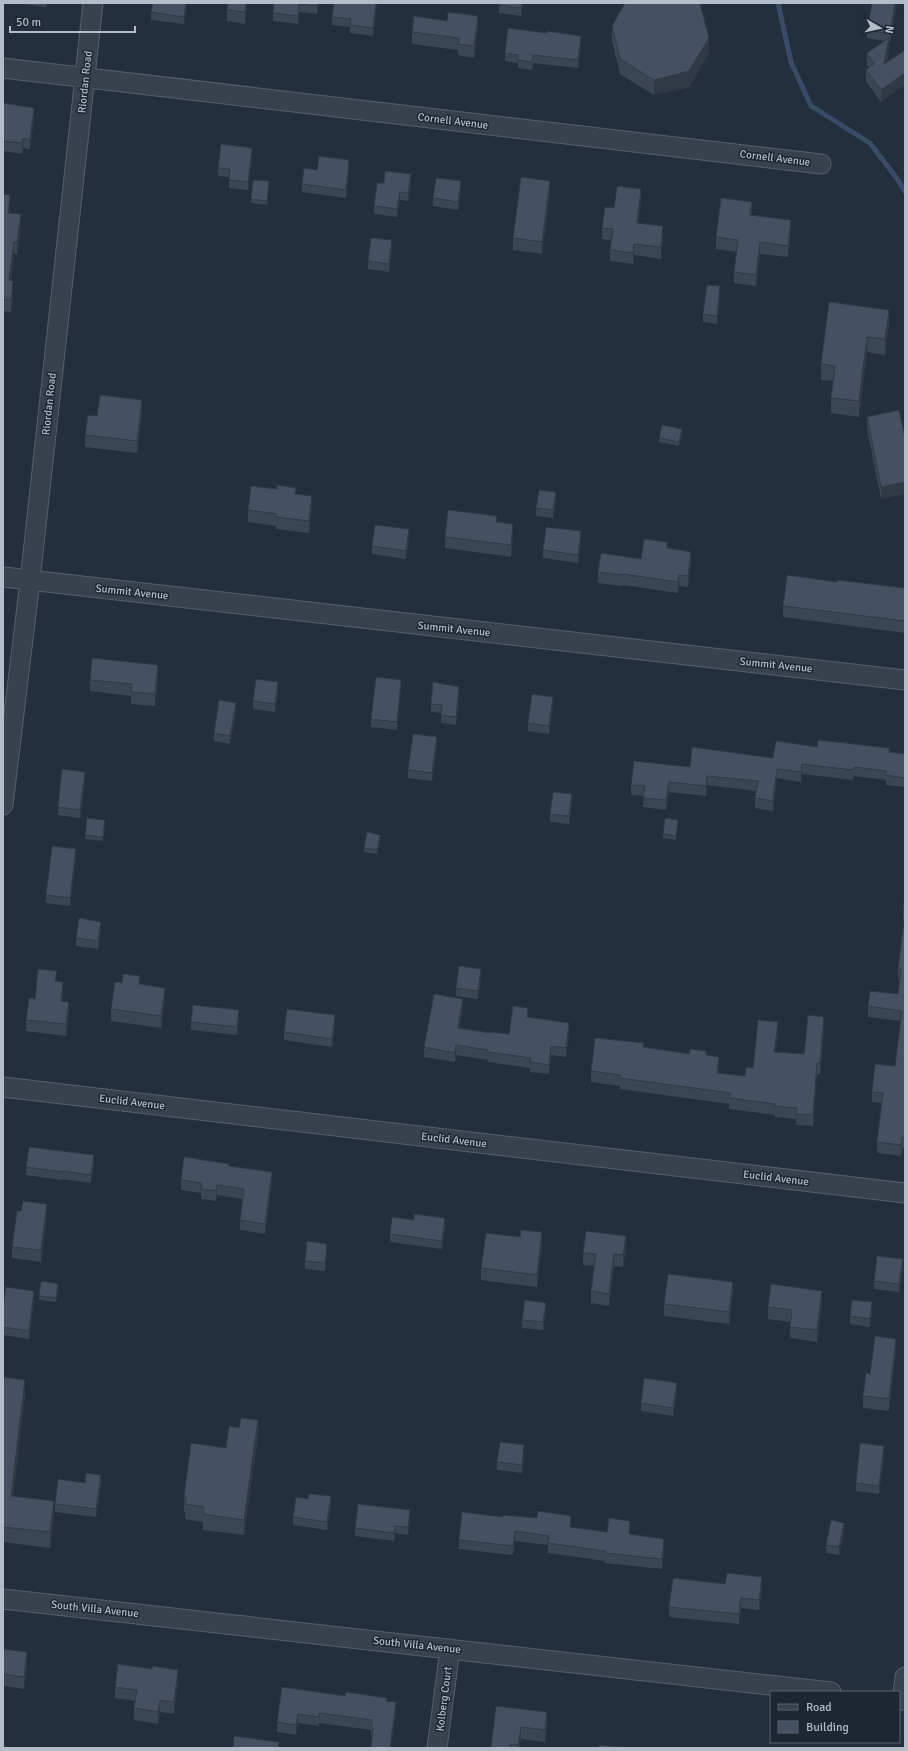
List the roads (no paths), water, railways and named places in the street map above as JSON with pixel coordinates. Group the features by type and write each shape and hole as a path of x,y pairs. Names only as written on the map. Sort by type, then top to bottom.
{"street":[{"name":"Riordan Road","path":"3,805 30,581 93,3"},
{"name":"Cornell Avenue","path":"3,68 821,164"},
{"name":"Summit Avenue","path":"3,577 905,680"},
{"name":"Euclid Avenue","path":"3,1087 905,1193"},
{"name":"South Villa Avenue","path":"3,1599 822,1691"},
{"name":"Kolberg Court","path":"437,1748 450,1649"},
{"path":"902,1700 905,1676"}],"waterway":[{"path":"778,3 791,62 811,106 870,143 898,180 905,192"}]}
